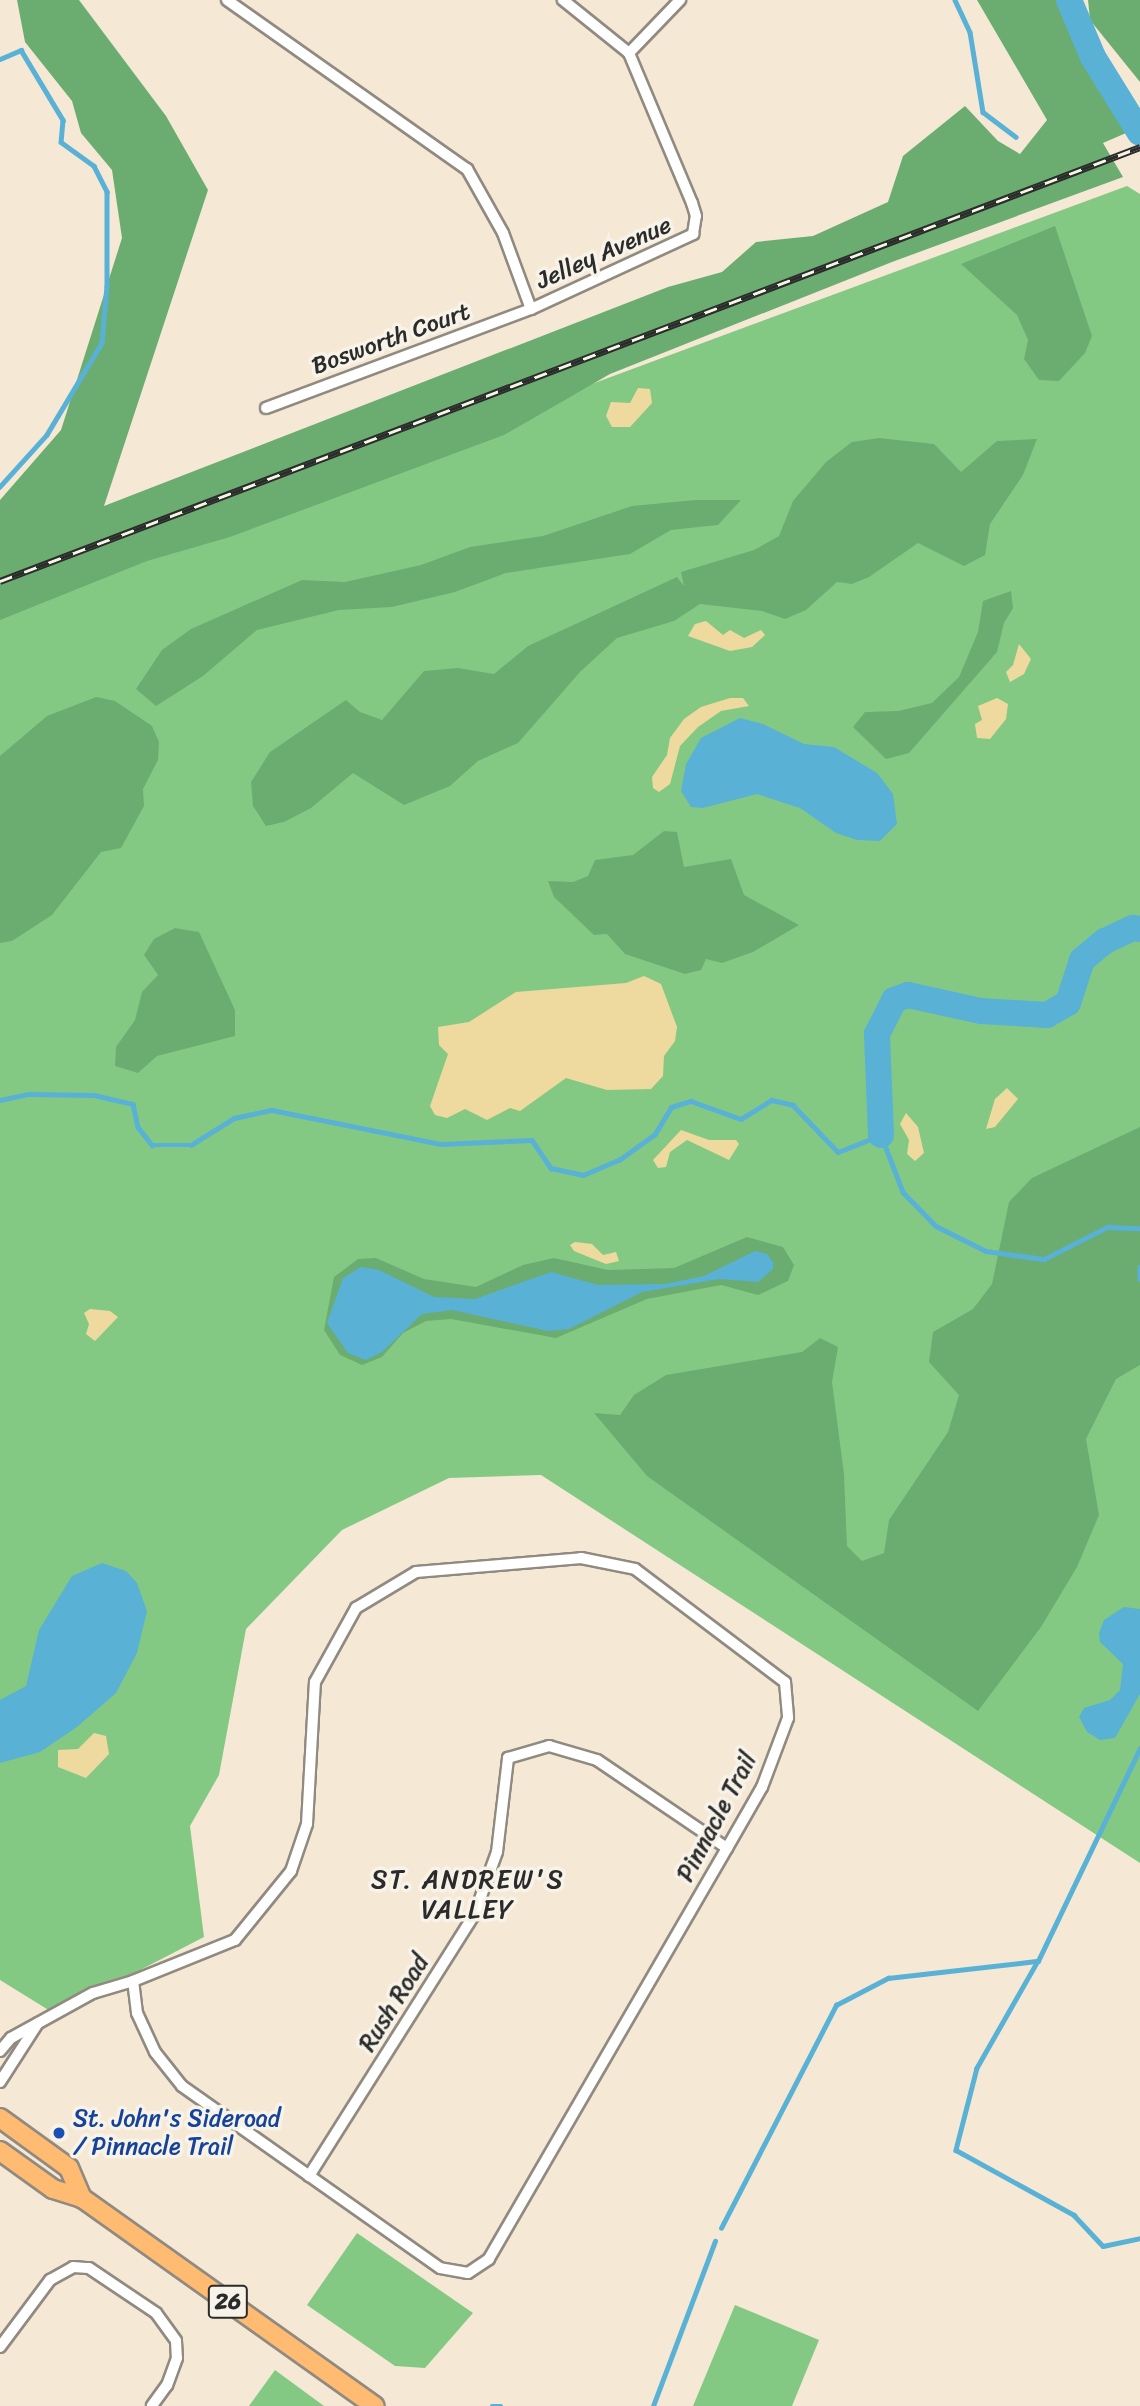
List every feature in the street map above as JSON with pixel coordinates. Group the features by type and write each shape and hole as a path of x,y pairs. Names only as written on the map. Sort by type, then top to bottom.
{"main road":[{"name":"26","path":"0,2118 69,2168 82,2198"},
{"name":"26","path":"0,2151 53,2189 82,2198 375,2406"}],"street":[{"name":"Jelley Avenue","path":"227,0 467,169 503,233 531,309 693,234 696,216 629,53 563,0"},
{"path":"629,53 680,0"},
{"name":"Bosworth Court","path":"266,408 531,309"},
{"name":"Pinnacle Trail","path":"0,2051 11,2038 93,1993 133,1982 235,1940 291,1871 307,1824 315,1682 356,1608 416,1572 581,1558 635,1569 785,1682 789,1718 762,1787 489,2259 468,2273 440,2268 182,2086 155,2052 141,2023 133,1982"},
{"name":"Rush Road","path":"309,2176 475,1913 497,1852 508,1758 549,1746 597,1760 727,1848"},
{"name":"Pinnacle Trail","path":"0,2082 39,2022"},
{"path":"0,2347 50,2280 73,2267 89,2268 156,2314 176,2341 177,2358 167,2385 152,2406"}],"green space":[{"path":"17,0 79,0 166,116 208,190 104,506 668,287 722,272 756,242 813,236 888,202 903,156 965,106 998,141 1020,154 1047,120 977,0 1064,0 1123,116 1126,133 1103,143 1123,177 892,262 610,374 504,435 230,537 147,561 0,620 0,500 61,430 122,238 112,170 81,133 72,101 25,42"},
{"path":"1088,0 1140,0 1140,82 1090,20"},
{"path":"1127,186 1140,194 1140,1863 541,1475 449,1478 342,1530 246,1629 219,1775 190,1826 204,1937 55,2014 0,1980 0,603"},
{"path":"1055,226 1092,336 1085,353 1059,381 1039,380 1024,359 1028,340 1017,315 961,264"},
{"path":"879,438 934,444 961,472 997,441 1037,439 1023,475 990,524 985,555 964,566 918,543 869,577 852,584 837,582 806,610 785,619 762,611 700,604 674,621 617,638 580,672 518,743 478,761 450,786 404,805 353,773 311,808 284,822 266,826 253,806 251,782 270,752 346,700 360,712 382,720 424,671 458,668 494,674 528,646 677,577 684,586 681,572 754,550 779,536 793,501 826,462 852,442"},
{"path":"695,500 741,500 718,525 671,530 630,554 506,573 455,592 392,607 339,610 257,630 203,676 156,706 136,689 162,650 191,629 302,580 345,582 421,565 470,547 543,536 632,506"},
{"path":"1011,591 1013,608 1004,623 997,652 909,753 886,759 853,727 865,712 898,711 932,703 959,677 978,632 983,601"},
{"path":"96,697 115,701 152,726 159,742 158,760 143,789 144,806 121,848 101,852 52,915 12,941 0,943 0,756 47,716"},
{"path":"664,831 677,832 684,867 731,859 744,895 799,925 753,952 722,963 706,959 701,970 685,974 625,954 607,934 594,935 554,897 548,881 573,882 588,876 595,860 633,855"},
{"path":"175,928 199,932 235,1010 235,1036 157,1056 138,1073 115,1066 116,1047 135,1020 142,992 158,975 144,955 154,939"},
{"path":"1140,1127 1140,1365 1116,1379 1086,1439 1099,1515 1077,1567 1041,1627 978,1711 647,1476 594,1413 620,1415 634,1395 666,1375 802,1352 820,1338 838,1347 832,1382 844,1474 847,1546 862,1561 884,1553 889,1520 948,1432 959,1395 929,1362 933,1332 973,1309 992,1284 1009,1202 1032,1178"},
{"path":"747,1237 783,1247 794,1265 788,1281 758,1295 721,1285 647,1299 556,1338 451,1319 426,1321 403,1333 382,1357 362,1365 340,1355 324,1330 334,1277 358,1259 376,1258 424,1279 476,1287 523,1265 554,1258 608,1270 674,1268"},
{"path":"357,2233 473,2313 425,2368 395,2366 307,2305"},
{"path":"735,2305 819,2340 792,2406 693,2406"},
{"path":"275,2370 324,2406 249,2406"}],"sand":[{"path":"638,388 650,389 652,403 630,427 612,427 606,416 611,402 630,403"},
{"path":"706,621 723,635 730,630 744,638 761,630 765,635 752,647 730,651 688,636 695,624"},
{"path":"1019,644 1031,659 1024,674 1010,682 1006,672 1013,665"},
{"path":"730,698 743,698 749,706 721,711 698,727 680,746 670,784 659,792 653,788 652,777 667,755 670,738 684,719 701,707"},
{"path":"997,698 1008,704 1006,719 990,739 977,738 975,724 982,720 978,706"},
{"path":"644,976 661,984 677,1027 675,1041 664,1056 663,1076 651,1089 607,1090 566,1078 520,1111 510,1108 487,1120 465,1109 447,1118 435,1115 430,1106 448,1054 439,1045 438,1027 469,1022 516,992 626,983"},
{"path":"1007,1088 1018,1099 995,1127 986,1129 995,1099"},
{"path":"906,1113 918,1127 924,1153 915,1161 907,1154 909,1140 900,1124"},
{"path":"681,1130 709,1140 736,1140 739,1144 729,1160 687,1140 670,1152 666,1167 658,1168 653,1160"},
{"path":"575,1242 592,1244 603,1255 616,1252 619,1261 606,1264 574,1251 570,1245"},
{"path":"90,1309 110,1311 118,1317 95,1341 86,1334 89,1324 84,1313"},
{"path":"94,1733 106,1736 109,1754 86,1778 58,1767 58,1750 78,1749"}],"water":[{"path":"740,718 763,724 804,744 834,747 877,773 893,794 897,824 880,841 857,840 836,833 800,808 757,794 703,808 691,807 681,791 686,764 701,738"},
{"path":"755,1251 767,1254 773,1262 773,1269 758,1282 719,1279 642,1292 569,1329 548,1331 452,1310 422,1314 382,1352 366,1360 348,1353 327,1323 343,1278 361,1267 379,1270 434,1297 475,1299 551,1272 598,1285 665,1284 704,1276"},
{"path":"102,1563 126,1571 137,1583 147,1611 137,1653 116,1693 77,1727 40,1752 0,1763 0,1700 26,1686 39,1630 72,1576"},
{"path":"1124,1607 1140,1609 1140,1694 1115,1738 1100,1740 1087,1732 1079,1717 1084,1708 1110,1700 1120,1690 1123,1664 1100,1642 1099,1633 1104,1620"}],"waterway":[{"path":"955,0 970,32 983,112 1016,137"},
{"path":"1069,0 1093,57 1140,133"},
{"path":"0,59 21,50 63,120 61,142 94,166 107,192 107,286 102,343 47,435 0,487"},
{"path":"881,1135 877,1034 894,1000 908,995 981,1011 1047,1015 1068,1003 1082,960 1105,941 1133,928 1140,929"},
{"path":"0,1100 29,1094 94,1095 133,1104 138,1127 152,1145 191,1145 234,1118 272,1110 440,1144 532,1140 551,1168 583,1175 619,1160 655,1134 671,1107 691,1101 741,1119 772,1100 793,1105 838,1152 881,1135 903,1192 936,1226 986,1251 1044,1259 1107,1227 1140,1228"},
{"path":"1140,1267 1140,1279"},
{"path":"721,2228 836,2005 888,1978 1038,1961 1140,1748"},
{"path":"1038,1961 977,2068 956,2150 1074,2215 1103,2246 1140,2238"},
{"path":"653,2406 715,2241"},
{"path":"492,2406 501,2406"}],"railway":[{"path":"0,581 1140,147"}],"place":[{"name":"St. John's Sideroad / Pinnacle Trail","path":"59,2133"}],"district":[{"name":"ST. ANDREW'S VALLEY","path":"468,1895"}]}
